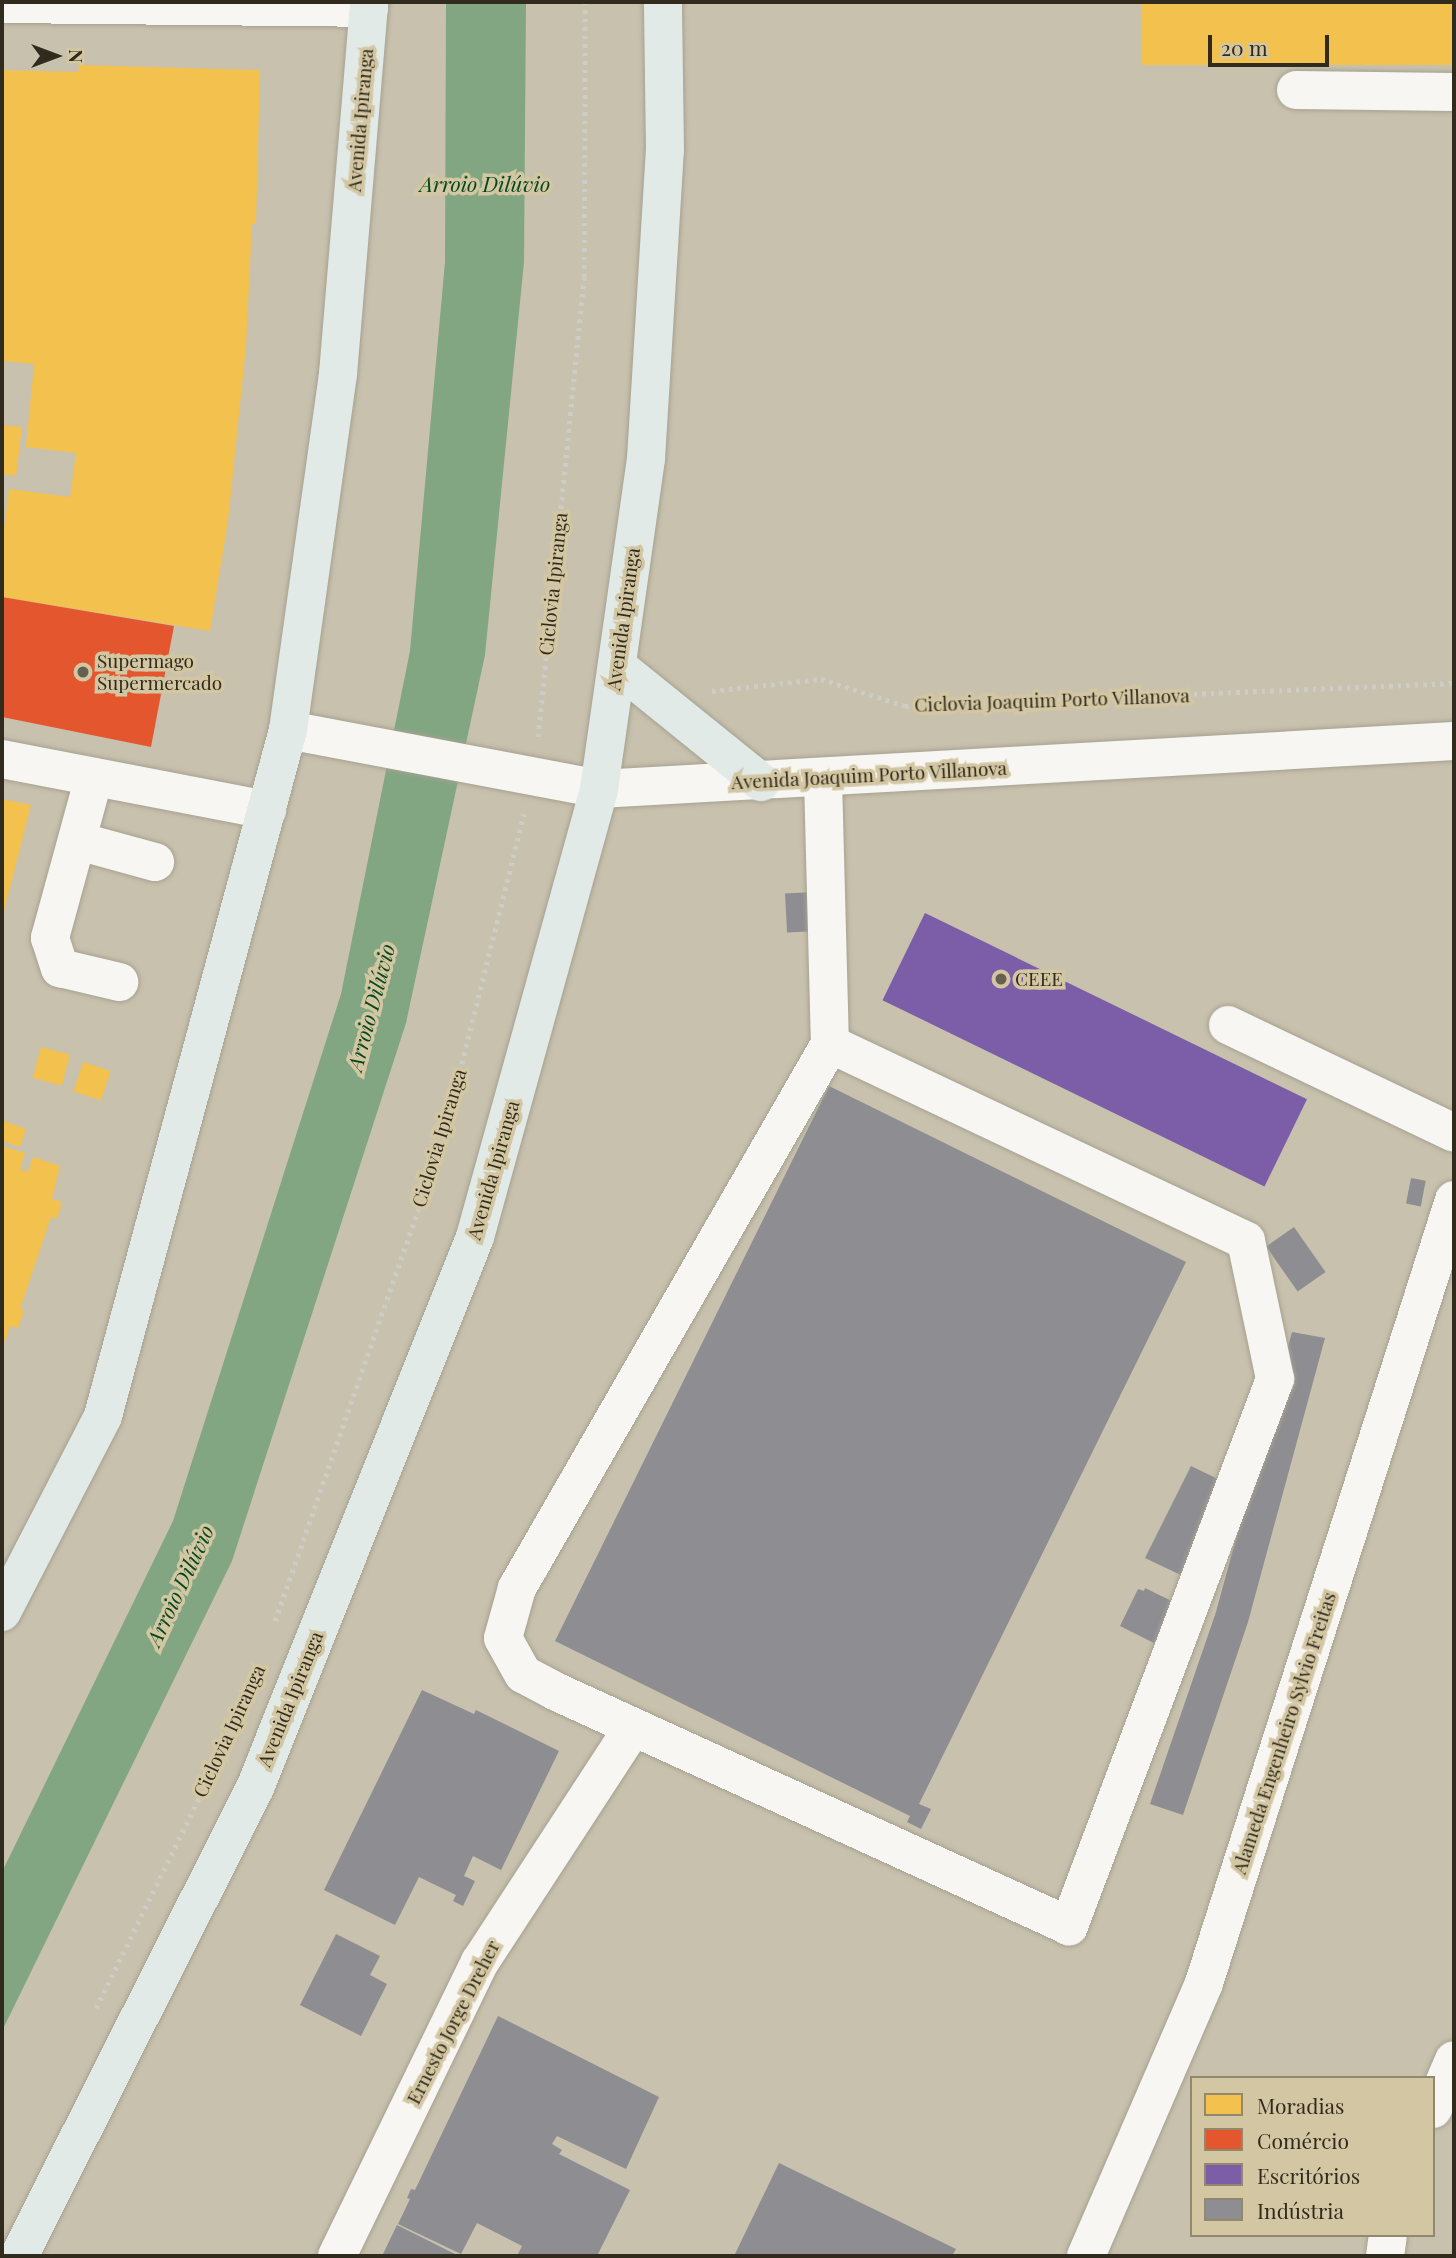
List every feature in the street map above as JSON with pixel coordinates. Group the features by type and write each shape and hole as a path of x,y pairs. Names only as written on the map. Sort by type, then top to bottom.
{"main road":[{"name":"Avenida Ipiranga","path":"19,2256 255,1788 475,1237 599,789 646,459 665,151 663,2"},
{"name":"Avenida Ipiranga","path":"2,1612 103,1416 288,730 338,374 369,5"},
{"path":"617,666 761,782"}],"street":[{"path":"2,4 369,5"},
{"path":"1296,90 1454,92"},
{"name":"Avenida Joaquim Porto Villanova","path":"288,730 599,789 823,779 1454,741"},
{"path":"2,760 267,810"},
{"path":"94,777 50,938 60,968 119,982"},
{"path":"823,779 830,1044 517,1588 503,1638 523,1674 1069,1926 1275,1379 1246,1241 830,1044"},
{"path":"78,841 155,862"},
{"path":"1228,1024 1454,1133"},
{"name":"Alameda Engenheiro Sylvio Freitas","path":"1086,2256 1204,1983 1454,1200"},
{"name":"Ernesto Jorge Dreher","path":"337,2256 480,1962 633,1727"},
{"path":"1435,2104 1454,2060"},
{"path":"1385,2256 1388,2237"}],"path":[{"name":"Ciclovia Ipiranga","path":"274,1625 443,1138 533,777 584,277 585,2"},
{"name":"Ciclovia Joaquim Porto Villanova","path":"703,688 715,691 821,678 905,706 1454,683"},
{"name":"Ciclovia Ipiranga","path":"93,2014 233,1728"}],"water":[{"name":"Arroio Dilúvio","path":"446,2 526,2 524,262 485,655 406,1023 232,1561 2,2031 2,1872 173,1521 341,994 410,651 445,262"}],"building: Moradias":[{"path":"1141,2 1454,2 1454,65 1141,65"},
{"path":"79,65 260,70 256,224 252,224 246,346 228,521 210,631 2,597 2,545 9,489 70,497 76,453 26,447 34,364 2,361 2,70 78,72"},
{"path":"2,425 22,427 16,476 2,474"},
{"path":"2,799 31,805 3,915 2,915"},
{"path":"41,1047 70,1055 62,1086 33,1078"},
{"path":"83,1062 111,1071 101,1100 73,1091"},
{"path":"4,1121 26,1129 20,1147 2,1141"},
{"path":"2,1146 25,1153 20,1169 28,1172 33,1157 60,1166 52,1199 62,1202 57,1219 51,1217 20,1309 24,1310 18,1328 10,1326 5,1342 2,1341"}],"building: Comércio":[{"name":"Supermago Supermercado","path":"2,597 174,626 151,747 2,717"}],"building: Escritórios":[{"path":"925,913 1307,1099 1264,1186 882,1000"}],"building: Indústria":[{"path":"815,892 817,931 787,933 785,894"},
{"path":"829,1086 1186,1262 919,1804 931,1809 921,1829 907,1822 910,1816 555,1641"},
{"path":"1411,1178 1426,1181 1421,1206 1406,1204"},
{"path":"1294,1227 1326,1272 1298,1292 1266,1247"},
{"path":"1292,1332 1325,1338 1248,1622 1183,1815 1150,1804 1216,1612"},
{"path":"1191,1466 1224,1482 1185,1577 1145,1558"},
{"path":"1145,1588 1184,1607 1164,1648 1120,1626 1138,1589 1144,1591"},
{"path":"422,1690 474,1714 476,1710 559,1751 501,1870 473,1856 464,1876 475,1881 463,1906 453,1901 456,1895 419,1877 395,1925 324,1890"},
{"path":"336,1934 380,1956 370,1975 387,1984 361,2036 300,2005"},
{"path":"498,2016 659,2097 626,2169 557,2136 552,2144 562,2150 559,2154 630,2190 597,2256 517,2256 522,2246 477,2223 461,2254 398,2224 410,2199 407,2198 411,2189 415,2190"},
{"path":"779,2163 956,2249 952,2256 734,2256"},
{"path":"397,2225 459,2256 382,2256"}],"place":[{"name":"Supermago Supermercado","path":"83,672"},
{"name":"CEEE","path":"1001,979"}]}
